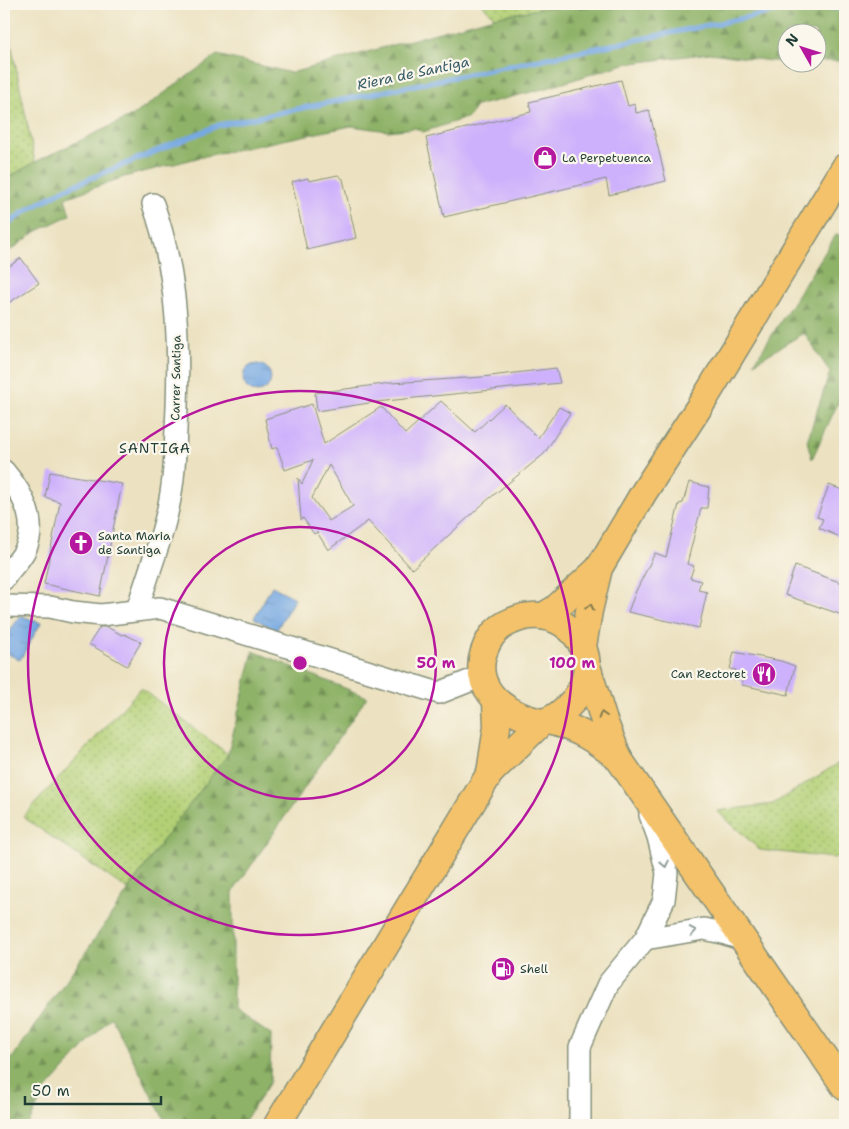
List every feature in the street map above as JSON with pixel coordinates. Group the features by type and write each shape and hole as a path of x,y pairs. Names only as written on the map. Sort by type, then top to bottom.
{"main road":[{"path":"543,616 555,609 599,568 644,492 715,382 845,167"},
{"path":"277,1125 490,773 545,722 568,707 577,696 584,683 589,611 599,568"},
{"path":"620,759 597,741 565,724 526,719 496,702 482,676 483,656 492,636 504,624 524,615 543,616 565,625 575,633 586,657 603,718 620,759 845,1087"},
{"path":"490,773 497,726 496,702"}],"street":[{"name":"Carrer Santiga","path":"137,610 163,526 172,486 176,416 178,353 174,286 162,228 153,204"},
{"path":"4,471 14,483 25,504 30,518 30,532 25,550 4,579"},
{"path":"4,606 50,607 101,615 160,608 439,693 482,676"},
{"path":"578,1125 580,1122 580,1047 608,984 645,939 664,900 667,873 658,837 638,785"},
{"path":"645,939 704,929 744,940"}],"green space":[{"path":"482,4 567,4 494,17"},
{"path":"567,4 845,4 845,61 826,61 826,22 776,22 776,61 710,53 624,64 547,88 476,106 469,117 423,132 415,128 388,131 351,126 201,157 124,177 65,198 70,215 37,231 4,255 4,180 35,162 134,115 217,55 291,73 494,17"},
{"path":"4,8 35,162 4,180"},
{"path":"836,235 845,235 845,388 812,459 807,441 830,372 804,333 754,363"},
{"path":"253,651 367,697 233,892 233,1009 271,1035 270,1082 242,1125 167,1125 111,1017 45,1091 28,1125 4,1125 4,1070 166,836 228,754"},
{"path":"141,688 228,754 128,890 23,817"},
{"path":"845,759 845,852 834,858 760,850 717,811 773,804"}],"water":[{"path":"257,364 267,368 271,378 267,388 257,392 247,388 243,378 247,368"},
{"path":"272,586 295,598 276,631 254,618"},
{"path":"22,616 41,623 20,660 4,652 4,640"}],"building":[{"name":"La Perpetuenca","path":"621,80 628,106 635,104 636,113 649,110 666,181 609,195 606,179 444,217 426,138 531,112 529,102"},
{"path":"338,175 343,179 356,238 307,250 292,182 308,178 309,181"},
{"path":"21,258 39,283 4,306 4,270"},
{"path":"556,368 560,383 376,402 317,411 315,393 391,383 482,377"},
{"path":"441,401 475,432 505,404 538,438 559,407 570,413 544,454 485,502 412,569 368,521 328,550 317,532 314,534 303,518 301,520 298,478 302,484 313,460 285,470 277,447 272,449 265,419 312,404 324,444 381,407 405,434","holes":["329,465 353,506 329,521 312,498"]},
{"name":"Santa Maria de Santiga","path":"50,472 122,484 100,596 44,584 60,502 45,497"},
{"path":"689,482 709,487 707,508 701,508 687,564 694,566 690,578 701,581 698,590 707,592 699,628 628,612 655,553 666,557 679,504 683,503"},
{"path":"829,485 845,491 845,527 840,537 819,528 823,519 817,517"},
{"path":"795,566 845,584 845,616 785,595"},
{"path":"100,627 107,627 141,642 127,666 89,644"},
{"name":"Can Rectoret","path":"734,652 781,661 795,666 788,695 742,685 742,680 734,678 736,670 730,669"}],"waterway":[{"name":"Riera de Santiga","path":"4,227 24,212 65,189 219,125 812,4 845,9"}],"place":[{"name":"La Perpetuenca","path":"545,158"},
{"name":"Santa Maria de Santiga","path":"81,543"},
{"name":"Can Rectoret","path":"764,674"},
{"name":"Shell","path":"503,969"}],"district":[{"name":"SANTIGA","path":"155,448"}]}
